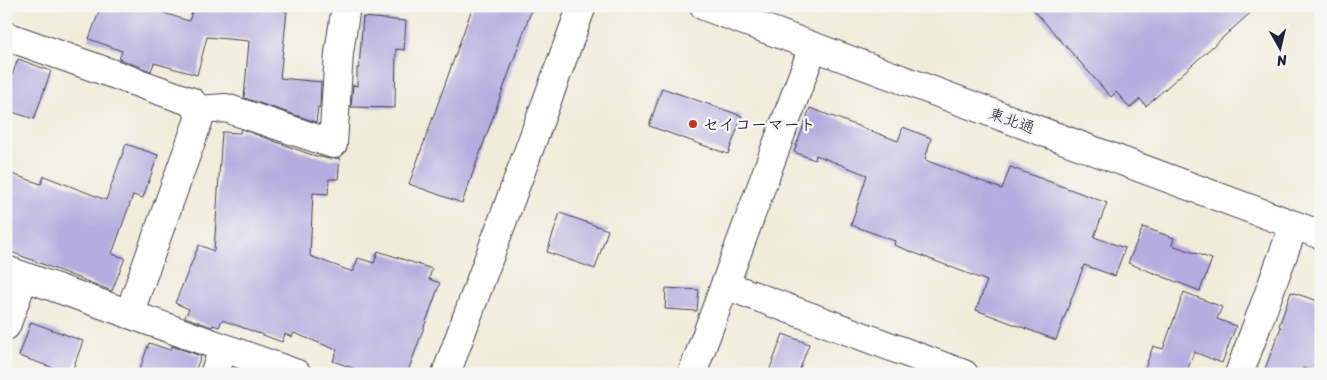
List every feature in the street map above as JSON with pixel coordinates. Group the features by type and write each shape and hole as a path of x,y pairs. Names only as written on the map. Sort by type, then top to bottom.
{"street":[{"path":"198,110 226,108 333,144 339,53 346,6"},
{"path":"446,374 582,6"},
{"name":"東北通","path":"704,6 1321,235"},
{"path":"6,36 192,102 198,110 199,119 129,314"},
{"path":"692,374 813,47"},
{"path":"1239,374 1294,225"},
{"path":"6,326 15,274 297,374"},
{"path":"725,285 964,374"},
{"path":"214,374 224,348"}],"building":[{"path":"101,6 142,6 189,21 194,6 240,6 287,11 280,78 321,82 320,107 318,107 316,122 244,98 249,41 207,37 197,75 154,63 151,71 119,59 122,51 89,39"},
{"path":"473,6 533,6 462,203 409,184"},
{"path":"1030,6 1258,6 1146,106 1140,99 1130,108 1116,92 1111,97"},
{"path":"363,17 406,21 404,50 396,49 395,108 351,107 353,85 357,86 357,68 359,68"},
{"path":"18,59 51,71 34,119 6,110 6,92"},
{"path":"662,88 742,116 728,154 649,126"},
{"path":"810,108 898,141 903,127 931,138 925,160 1002,189 1010,167 1107,203 1094,237 1125,248 1115,276 1084,265 1056,340 976,310 987,281 894,245 895,241 851,225 867,175 816,155 815,160 794,152"},
{"path":"241,129 312,155 329,159 340,158 338,179 329,179 328,194 313,193 310,256 353,272 358,258 374,263 378,251 432,269 429,279 440,283 407,374 369,374 333,361 337,350 294,333 292,337 285,334 282,342 222,320 219,327 213,325 212,327 185,317 189,309 175,303 199,245 214,251 222,132 240,133"},
{"path":"126,144 158,155 143,198 133,195 112,254 125,258 112,291 6,250 6,172 41,184 44,176 106,200"},
{"path":"560,213 608,230 595,269 547,252"},
{"path":"1143,227 1174,238 1172,245 1212,259 1200,291 1128,263"},
{"path":"666,288 699,290 697,311 665,309"},
{"path":"1184,292 1222,307 1217,319 1236,326 1222,363 1194,352 1186,374 1143,374 1153,346 1163,349"},
{"path":"1291,292 1321,302 1321,374 1303,368 1301,374 1263,374 1281,327 1279,326"},
{"path":"31,322 83,341 71,374 19,356"},
{"path":"783,334 809,344 798,374 768,374"},
{"path":"149,343 170,350 172,346 201,356 194,374 138,374"}],"place":[{"name":"セイコーマート","path":"693,124"}]}
